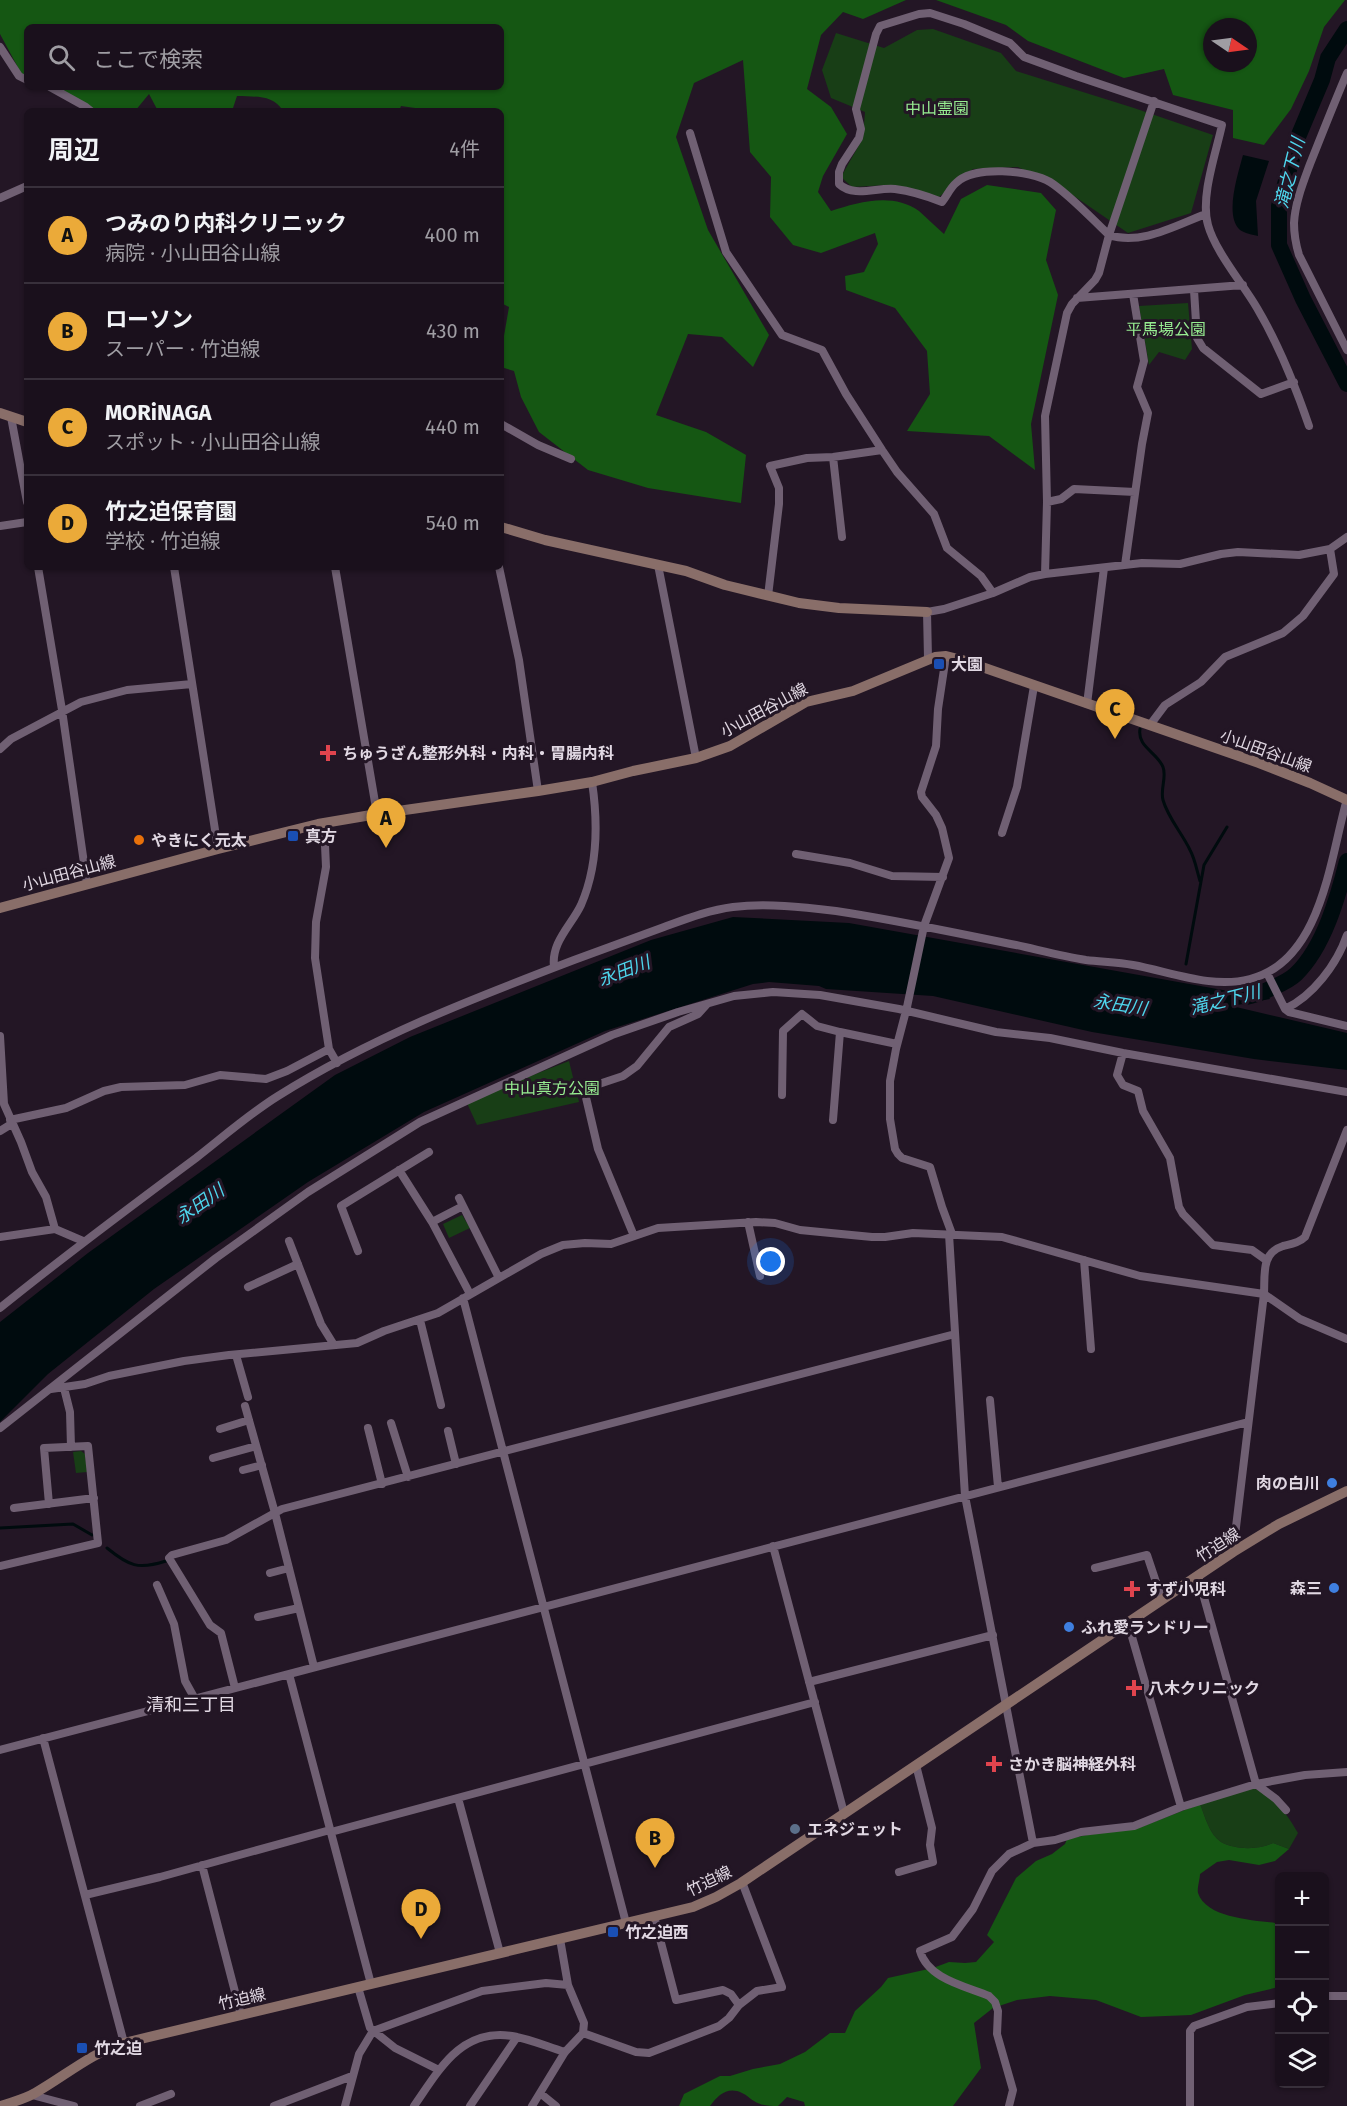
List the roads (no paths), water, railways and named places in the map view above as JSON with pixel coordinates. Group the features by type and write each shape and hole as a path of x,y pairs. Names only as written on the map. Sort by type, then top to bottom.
{"street":[{"path":"1206,214 1137,239 1121,239 1109,235 1048,180 1022,174 997,170 969,175 956,183 942,202 896,189 857,191 842,187 839,184 839,172 861,129 856,109 880,26 919,14 930,13 1010,43 1024,57 1222,125 1207,192 1208,225 1218,246 1258,310 1294,382 1309,426"},
{"path":"0,47 19,76 24,78"},
{"path":"1347,74 1308,170 1294,222 1299,255 1347,350"},
{"path":"55,90 87,108"},
{"path":"1045,574 1047,502 1045,416 1067,313 1099,273 1109,235 1154,101"},
{"path":"690,133 726,252 782,335 822,350 846,394 897,472 934,514 947,548 981,576 993,593"},
{"path":"0,198 24,187"},
{"path":"1077,298 1243,285"},
{"path":"1194,290 1197,338 1203,348 1261,394 1294,382"},
{"path":"1125,565 1148,413 1137,387 1144,361 1133,294"},
{"path":"0,413 24,421"},
{"path":"11,417 24,486"},
{"path":"504,426 538,446 572,459"},
{"path":"768,596 779,496 779,488 770,466 807,458 882,450"},
{"path":"833,457 842,537"},
{"path":"1047,502 1061,499 1074,489 1135,492"},
{"path":"0,526 24,522"},
{"path":"504,528 586,551 686,571 725,585 768,596 838,608 927,612 944,609 993,593 1030,577 1045,574 1125,565 1180,564 1238,552 1299,555 1330,549 1347,537"},
{"path":"1149,725 1165,705 1201,682 1225,657 1283,633 1303,616 1334,574 1330,549"},
{"path":"658,565 696,758"},
{"path":"1087,704 1104,568"},
{"path":"39,570 62,710 87,884"},
{"path":"174,570 218,849"},
{"path":"335,570 377,814"},
{"path":"500,570 519,660 538,791"},
{"path":"927,612 928,658"},
{"path":"946,657 938,709 936,746 921,792 942,828 949,858 924,926 907,1009 897,1044 890,1081 890,1119 895,1149 902,1158 930,1167 951,1234 964,1496 1033,1842"},
{"name":"小山田谷山線","path":"0,908 318,824 592,782 696,758 730,746 806,702 853,691 928,658 946,657 962,660 1259,763 1347,800"},
{"path":"0,749 11,739 62,710 101,695 127,690 192,684"},
{"path":"1002,833 1017,787 1034,686"},
{"path":"555,968 553,958 556,948 581,905 594,855 597,826 592,782"},
{"path":"0,1308 83,1241 280,1095 367,1047 438,1015 555,968 701,914 732,907 767,906 827,910 924,926 1088,960 1135,965 1196,979 1234,982 1253,979 1278,967 1294,951 1318,909 1347,800"},
{"path":"318,824 326,845 326,867 314,942 329,1049 337,1063"},
{"path":"796,854 850,863 892,876 943,877"},
{"path":"1285,1009 1304,998 1325,975 1347,935"},
{"path":"1267,973 1285,1009 1296,1015 1347,1026"},
{"path":"0,1428 216,1258 308,1192 420,1122 612,1035 734,996 761,992 796,992 907,1009 996,1032 1050,1038 1347,1092"},
{"path":"634,1236 598,1149 584,1089 623,1076 637,1066 669,1027 698,1014 707,1004"},
{"path":"782,1095 783,1031 802,1014 817,1026 897,1044"},
{"path":"833,1120 840,1032"},
{"path":"0,1036 4,1104 32,1172 46,1197 55,1229"},
{"path":"0,1131 11,1121 66,1108 104,1091 121,1087 185,1085 220,1075 266,1079 287,1071 329,1049"},
{"path":"1123,1053 1117,1075 1123,1085 1138,1091 1143,1111 1167,1149 1179,1207 1183,1214 1213,1245 1252,1250 1266,1260"},
{"path":"1233,1552 1264,1294 1266,1260 1272,1251 1303,1240 1305,1237 1347,1130"},
{"path":"358,1251 341,1206 429,1152"},
{"path":"399,1170 432,1222 467,1296 504,1452 626,1923"},
{"path":"432,1222 461,1202 499,1278"},
{"path":"50,1389 64,1388 184,1361 357,1343 384,1331 438,1313 541,1254 563,1245 611,1244 658,1227 748,1222 775,1223 800,1230 872,1237 913,1233 1002,1237 1140,1276 1264,1294 1300,1319 1347,1339"},
{"path":"748,1222 760,1276"},
{"path":"0,1238 55,1229 83,1241"},
{"path":"289,1241 321,1324 334,1346"},
{"path":"1084,1260 1091,1349"},
{"path":"248,1287 298,1264"},
{"path":"420,1320 441,1405"},
{"path":"235,1688 221,1633 210,1625 169,1558 225,1540 282,1509 955,1334"},
{"path":"236,1354 248,1397"},
{"path":"64,1388 70,1412 71,1447"},
{"path":"990,1400 998,1487"},
{"path":"245,1406 314,1667"},
{"path":"220,1429 249,1420"},
{"path":"0,1750 1248,1422"},
{"path":"391,1423 408,1477"},
{"path":"368,1428 382,1484"},
{"path":"448,1431 456,1464"},
{"path":"0,1566 99,1543 88,1446 44,1448 49,1504"},
{"path":"213,1458 256,1446"},
{"path":"243,1470 262,1465"},
{"name":"竹迫線","path":"1,2106 32,2094 92,2056 124,2043 693,1907 716,1897 742,1882 1233,1552 1279,1524 1347,1491"},
{"path":"14,1508 94,1498"},
{"path":"773,1546 844,1813"},
{"path":"1095,1568 1148,1555 1162,1600"},
{"path":"270,1573 289,1568"},
{"path":"1198,1576 1256,1784 1286,1810"},
{"path":"157,1585 174,1624 185,1681 195,1699"},
{"path":"258,1617 299,1608"},
{"path":"1128,1623 1181,1807"},
{"path":"809,1682 993,1635"},
{"path":"289,1674 371,1984"},
{"path":"85,1895 815,1702"},
{"path":"43,1738 124,2043"},
{"path":"899,1872 933,1862 930,1845 932,1828 916,1765"},
{"path":"1009,2106 1013,2090 997,2034 998,2012 995,2002 989,1996 935,1973 927,1965 920,1951 952,1937 972,1910 992,1871 1009,1854 1033,1842 1055,1840 1081,1832 1134,1826 1181,1807 1256,1784 1305,1774 1347,1772"},
{"path":"458,1798 500,1953"},
{"path":"202,1865 241,2015"},
{"path":"584,2033 636,2052 649,2054 718,2026 757,1991 782,1987 742,1882"},
{"path":"654,1916 676,2000 723,1990 731,1994 739,2005"},
{"path":"532,2106 565,2052 584,2033 584,2023 568,1985 560,1939"},
{"path":"345,2106 359,2054 373,2031 482,1991 546,1983 568,1985"},
{"path":"358,1987 370,2028 395,2048 439,2070"},
{"path":"1329,1996 1347,1996"},
{"path":"1190,2106 1190,2031 1194,2026 1247,2007 1275,2004"},
{"path":"414,2106 447,2058 482,2036 517,2037 565,2052"},
{"path":"470,2106 517,2037"},
{"path":"274,2106 352,2076"},
{"path":"32,2094 74,2106"},
{"path":"140,2106 171,2094"},
{"path":"540,2094 556,2106"},
{"path":"0,2099 1,2106"}],"water":[{"path":"1243,155 1269,161 1256,201 1258,236 1240,230 1235,224 1233,215 1234,194"},
{"name":"永田川","path":"733,917 849,923 1234,992 1263,987 1270,999 1232,1006 1347,1033 1347,1070 1254,1059 1092,1032 933,996 826,989 819,986 769,982 753,984 605,1031 424,1112 308,1182 154,1289 48,1374 0,1422 0,1322 88,1253 335,1075 410,1037 651,940"}],"waterway":[{"name":"滝之下川","path":"1347,29 1328,58 1322,80 1298,137 1279,206 1279,245 1303,299 1347,384"},
{"path":"1140,729 1144,745 1163,767 1163,800 1192,854 1200,881"},
{"path":"1186,964 1204,865 1227,827"},
{"name":"滝之下川","path":"1246,997 1286,981 1306,963 1329,921 1347,861"},
{"path":"0,1528 73,1524 92,1535"},
{"path":"107,1548 134,1565 141,1566 166,1561"}],"place":[{"name":"大園","path":"939,664"},
{"name":"MORiNAGA","path":"1115,739"},
{"name":"ちゅうざん整形外科・内科・胃腸内科","path":"328,753"},
{"name":"真方","path":"293,836"},
{"name":"やきにく元太","path":"139,840"},
{"name":"つみのり内科クリニック","path":"386,848"},
{"name":"肉の白川","path":"1332,1483"},
{"name":"森三","path":"1334,1588"},
{"name":"すず小児科","path":"1132,1589"},
{"name":"ふれ愛ランドリー","path":"1069,1627"},
{"name":"八木クリニック","path":"1134,1688"},
{"name":"さかき脳神経外科","path":"994,1764"},
{"name":"エネジェット","path":"795,1829"},
{"name":"ローソン","path":"655,1868"},
{"name":"竹之迫西","path":"613,1932"},
{"name":"竹之迫保育園","path":"421,1939"},
{"name":"竹之迫","path":"82,2048"}],"district":[{"name":"清和三丁目","path":"191,1705"}],"park label":[{"name":"中山霊園","path":"937,108"},
{"name":"平馬場公園","path":"1166,329"},
{"name":"中山真方公園","path":"552,1088"}]}
